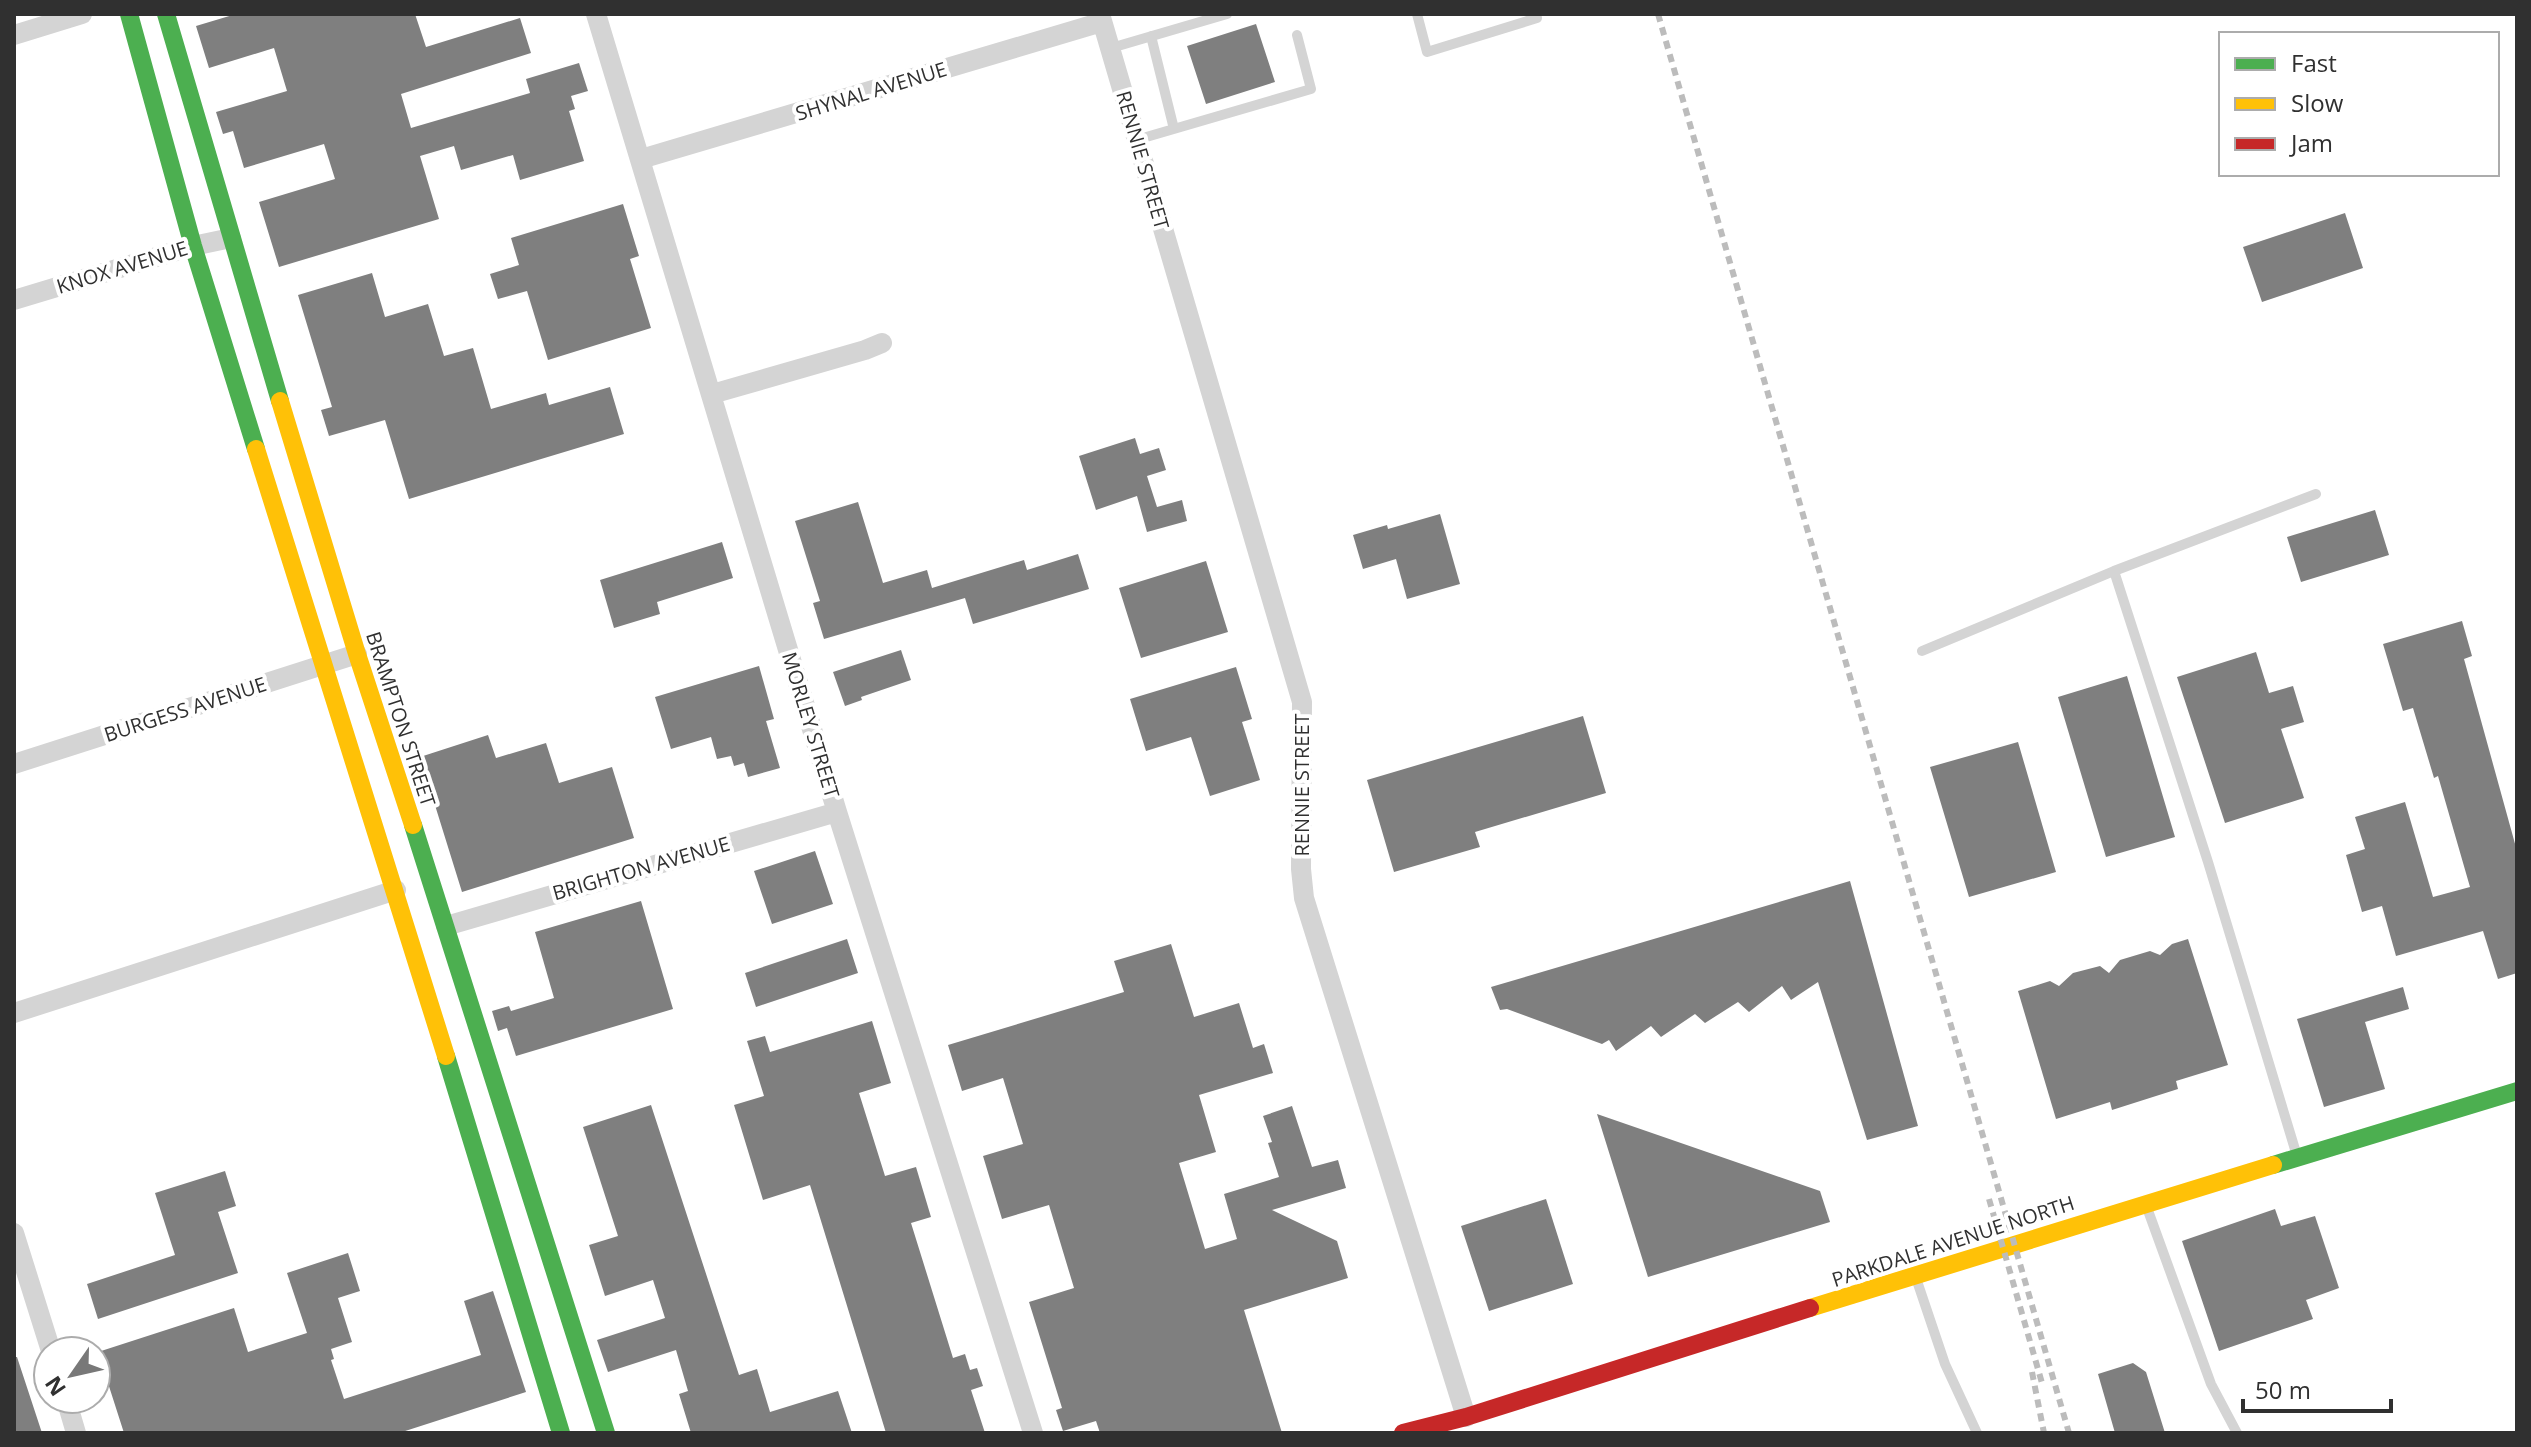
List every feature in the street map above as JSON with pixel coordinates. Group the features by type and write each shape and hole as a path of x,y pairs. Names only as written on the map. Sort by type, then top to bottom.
{"street":[{"path":"14,35 82,14"},
{"path":"129,14 193,246 396,890 561,1433"},
{"name":"BRAMPTON STREET","path":"166,14 357,654 606,1433"},
{"name":"MORLEY STREET","path":"596,14 837,812 1033,1433"},
{"name":"SHYNAL AVENUE","path":"641,159 1101,18"},
{"name":"RENNIE STREET","path":"1101,18 1302,702 1301,869 1304,898 1466,1417"},
{"name":"KNOX AVENUE","path":"14,300 193,246 231,238"},
{"path":"712,394 882,343"},
{"name":"BURGESS AVENUE","path":"14,764 357,654"},
{"name":"BRIGHTON AVENUE","path":"446,926 837,812"},
{"path":"14,1013 396,890"},
{"name":"PARKDALE AVENUE NORTH","path":"1408,1432 1466,1417 2517,1091"},
{"path":"14,1233 46,1335"}],"lane":[{"path":"1111,48 1227,14"},
{"path":"1417,14 1427,52 1537,18 1536,14"},
{"path":"1136,140 1311,89 1297,35"},
{"path":"1151,36 1174,129"},
{"path":"1922,651 2114,571 2316,494"},
{"path":"2114,571 2208,862 2298,1158"},
{"path":"2146,1204 2211,1384 2237,1433"},
{"path":"1915,1276 1945,1364 1977,1433"}],"building":[{"path":"236,14 415,14 426,47 520,18 531,53 401,94 411,128 530,93 526,79 579,63 588,91 571,96 575,109 569,111 584,161 520,180 513,155 461,170 454,146 420,156 439,219 279,267 259,202 335,179 324,144 244,168 233,131 223,134 216,112 287,91 274,48 209,68 196,26"},
{"path":"1256,24 1275,82 1206,104 1187,46"},
{"path":"623,204 639,256 630,259 651,328 548,360 527,291 498,299 490,274 519,265 511,238"},
{"path":"2345,213 2363,268 2262,302 2243,247"},
{"path":"372,273 385,317 428,304 444,356 473,348 491,409 546,393 549,405 610,387 624,434 409,499 385,420 329,436 321,410 332,407 298,295"},
{"path":"1135,438 1140,454 1159,448 1166,470 1147,476 1157,507 1182,500 1187,521 1147,532 1137,496 1096,510 1079,456"},
{"path":"858,502 883,583 927,570 932,588 1024,560 1027,570 1078,554 1089,589 973,624 965,598 824,639 813,603 820,601 795,521"},
{"path":"2375,510 2389,555 2301,582 2287,537"},
{"path":"1440,514 1460,584 1407,599 1396,559 1363,569 1353,535"},
{"path":"722,542 733,578 657,602 660,614 614,628 600,580"},
{"path":"1206,561 1228,632 1141,658 1119,588"},
{"path":"2462,621 2472,656 2464,659 2517,851 2517,973 2498,979 2483,931 2396,956 2382,906 2362,912 2346,855 2365,849 2355,817 2405,802 2433,897 2470,887 2438,776 2434,778 2413,708 2403,711 2383,644"},
{"path":"901,650 911,680 861,697 862,700 845,706 833,672"},
{"path":"2256,652 2269,693 2293,686 2304,722 2281,729 2304,798 2225,823 2177,677"},
{"path":"759,666 774,719 766,721 780,768 748,777 744,763 734,766 731,756 717,759 711,737 671,749 655,697"},
{"path":"1236,667 1252,719 1242,722 1260,780 1210,796 1191,737 1146,751 1130,699"},
{"path":"2127,676 2175,837 2106,857 2058,697"},
{"path":"1583,716 1606,793 1475,832 1480,847 1394,872 1367,780"},
{"path":"488,735 496,758 546,743 559,783 612,767 634,838 462,892 420,757"},
{"path":"2018,742 2056,872 1969,897 1930,767"},
{"path":"815,851 833,904 772,924 754,871"},
{"path":"1850,881 1918,1126 1867,1140 1818,982 1791,1000 1782,986 1749,1012 1738,1002 1705,1023 1695,1014 1661,1037 1651,1026 1616,1051 1609,1040 1602,1044 1507,1009 1500,1010 1491,987"},
{"path":"641,901 673,1009 516,1056 507,1028 498,1031 492,1011 509,1006 511,1011 554,998 535,932"},
{"path":"847,939 858,973 756,1007 745,973"},
{"path":"2188,939 2228,1065 2176,1081 2178,1089 2112,1110 2110,1102 2056,1119 2018,991 2050,981 2059,986 2073,973 2100,966 2109,973 2120,960 2150,951 2160,955 2172,944"},
{"path":"1171,944 1194,1017 1239,1003 1253,1048 1264,1044 1273,1073 1199,1095 1216,1152 1179,1163 1205,1249 1237,1239 1224,1194 1279,1177 1263,1116 1292,1106 1312,1167 1338,1160 1346,1188 1272,1210 1337,1241 1348,1278 1244,1310 1282,1433 1100,1433 1096,1421 1063,1431 1056,1410 1062,1408 1029,1302 1074,1288 1049,1205 1002,1219 983,1156 1023,1144 1003,1078 962,1091 948,1045 1124,992 1114,961"},
{"path":"2403,987 2409,1009 2365,1022 2385,1089 2324,1107 2297,1019"},
{"path":"872,1021 891,1083 859,1093 885,1176 916,1167 931,1217 911,1223 953,1358 965,1354 970,1370 977,1368 983,1386 971,1390 985,1433 886,1433 810,1185 763,1200 734,1105 764,1096 747,1041 765,1036 770,1052"},
{"path":"651,1105 739,1375 757,1369 770,1412 838,1391 852,1433 691,1433 679,1394 688,1391 676,1350 608,1372 597,1340 665,1318 653,1280 605,1296 589,1245 618,1236 583,1127"},
{"path":"1597,1114 1820,1191 1830,1222 1648,1277"},
{"path":"225,1171 236,1206 218,1212 238,1273 98,1319 87,1284 175,1255 155,1193"},
{"path":"1546,1199 1573,1284 1489,1311 1461,1226"},
{"path":"2275,1209 2281,1226 2315,1216 2339,1288 2306,1300 2313,1319 2219,1351 2182,1241"},
{"path":"348,1253 360,1291 338,1298 352,1342 331,1349 334,1359 331,1360 344,1399 481,1355 464,1301 493,1291 526,1392 399,1433 124,1433 112,1396 112,1347 234,1308 248,1352 307,1333 287,1273"},
{"path":"14,1357 17,1357 32,1403 32,1415 36,1415 42,1433 14,1433"},
{"path":"2133,1363 2146,1372 2165,1433 2115,1433 2098,1374"}],"railway":[{"path":"1658,14 2069,1433"},
{"path":"1989,1199 2042,1383"},
{"path":"2032,1372 2044,1433"}],"traffic: fast":[{"path":"129,14 193,246 256,449"},
{"path":"166,14 280,401"},
{"path":"413,825 606,1433"},
{"path":"446,1056 561,1433"},
{"path":"2273,1165 2517,1091"}],"traffic: slow":[{"path":"280,401 413,825"},
{"path":"256,449 446,1056"},
{"path":"1810,1308 2273,1165"}],"traffic: jam":[{"path":"1403,1433 1466,1417 1810,1308"}]}
